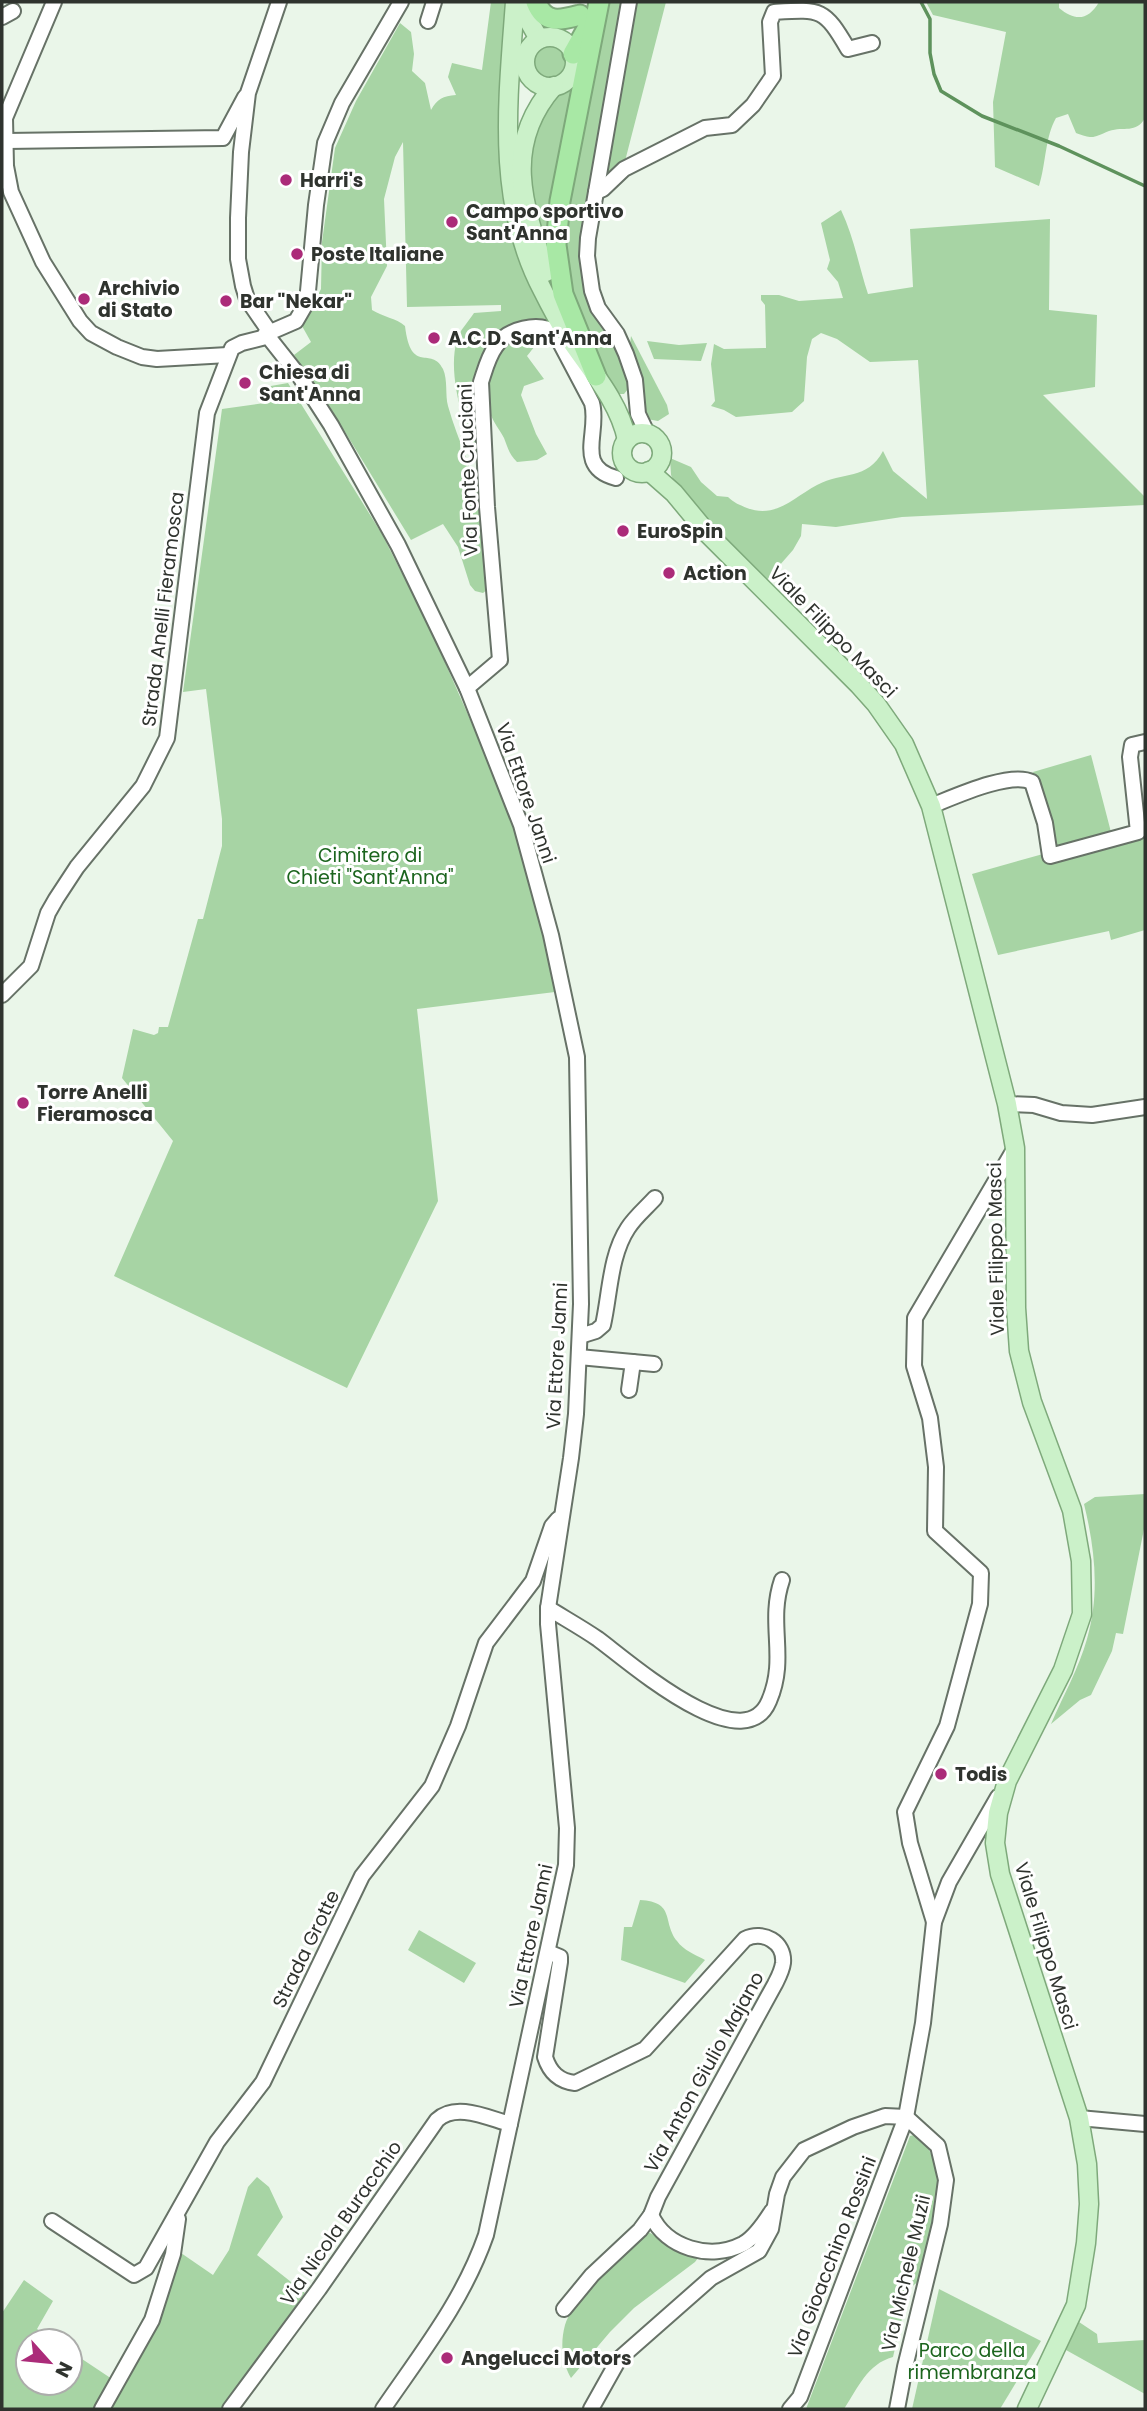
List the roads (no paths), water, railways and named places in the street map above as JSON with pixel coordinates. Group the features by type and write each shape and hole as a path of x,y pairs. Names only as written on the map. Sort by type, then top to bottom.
{"highway":[{"path":"536,2 540,11 551,19 562,20 584,8"},
{"path":"573,54 599,2"},
{"path":"599,2 560,201 556,245 563,294 599,382"},
{"path":"541,43 584,8"},
{"path":"562,82 582,95"}],"main road":[{"path":"528,2 530,23 541,43"},
{"path":"514,8 541,43"},
{"path":"514,8 508,174 523,242 542,290 614,406 639,436 659,443 655,465 633,471 625,463 622,453 639,436"},
{"path":"541,43 567,44 573,54 574,66 534,113 527,126 522,158 524,190 535,239 550,284 599,382"},
{"path":"541,43 525,64 528,75 537,83 562,82"},
{"path":"508,117 528,75"},
{"name":"Viale Filippo Masci","path":"655,465 674,494 708,534 876,704 904,744 931,806 1007,1104 1015,1148 1017,1185 1016,1308 1019,1350 1032,1402 1072,1510 1081,1561 1082,1614 1063,1670 1007,1780 998,1814 995,1843 1000,1874 1079,2118 1087,2164 1089,2204 1086,2243 1076,2305 1027,2409"},
{"name":"Viale Filippo Masci","path":"1014,2409 1079,2279"}],"street":[{"path":"54,2 5,118 6,166 11,192 43,261 79,321 91,333 117,347 142,357 170,360 230,352 242,343 262,338 296,321 307,302 325,143 342,103 401,2"},
{"path":"6,141 223,138 247,93 279,2"},
{"path":"428,21 434,2"},
{"path":"629,2 587,256 592,291 598,308 617,334 635,380 639,436"},
{"path":"596,192 603,189 624,169 705,128 732,125 752,105 773,76 770,22 774,12 819,12 831,21 848,49 872,43"},
{"name":"Via Ettore Janni","path":"247,93 241,152 238,259 247,299 267,327 266,334 300,377 331,425 398,545 467,688 521,825 551,936 577,1057 579,1357 573,1436 548,1608 567,1852 564,1879 488,2227 470,2276 448,2315 383,2409"},
{"name":"Via Fonte Cruciani","path":"467,688 500,660 487,507 481,382 487,362 497,344 510,334 536,327 548,328 560,340 596,415 591,445 593,463 602,473 616,478"},
{"name":"Strada Anelli Fieramosca","path":"2,995 31,966 48,913 56,899 77,867 144,786 167,738 207,413 230,352"},
{"path":"599,382 625,400 631,399 636,392"},
{"path":"931,806 991,785 1024,778 1032,782 1045,823 1050,856 1125,836 1138,832 1130,757 1132,746 1145,742"},
{"path":"1007,1104 1034,1105 1061,1113 1093,1115 1145,1107"},
{"path":"934,1922 910,1843 905,1812 947,1726 980,1604 981,1573 935,1531 936,1467 930,1418 914,1366 915,1318 1015,1148"},
{"path":"580,1336 596,1331 603,1325 620,1246 628,1228 654,1198"},
{"path":"579,1357 654,1364"},
{"path":"629,1390 633,1362"},
{"name":"Strada Grotte","path":"102,2409 152,2320 173,2253 179,2210 217,2143 263,2082 362,1876 432,1786 458,1726 486,1643 533,1581 552,1526 562,1516"},
{"path":"548,1608 595,1637 676,1697 717,1717 747,1721 763,1713 778,1673 775,1609 782,1580"},
{"path":"934,1922 949,1882 1007,1780"},
{"name":"Via Gioacchino Rossini","path":"790,2409 800,2397 906,2117 923,2023 934,1922"},
{"name":"Via Anton Giulio Majano","path":"548,1952 560,1957 561,1962 545,2057 555,2076 575,2083 645,2049 745,1939 763,1936 770,1938 780,1949 783,1962 775,1984 658,2196 651,2215 640,2230 592,2275 564,2309"},
{"name":"Via Nicola Buracchio","path":"230,2409 444,2114 457,2111 510,2124"},
{"path":"591,2409 619,2359 711,2278 759,2251 771,2229 783,2177 804,2150 853,2127 885,2116 906,2117"},
{"name":"Via Michele Muzii","path":"897,2409 940,2224 946,2180 938,2146 906,2117"},
{"path":"1079,2118 1145,2124"},
{"path":"651,2215 671,2240 696,2250 725,2250 745,2244 776,2203"},
{"path":"52,2221 134,2275 146,2268 179,2210"}],"waterway":[{"path":"921,2 930,19 930,53 941,91 982,116 1059,146 1145,186"}],"place":[{"name":"Harri's","path":"286,180"},
{"name":"Campo sportivo Sant'Anna","path":"452,222"},
{"name":"Poste Italiane","path":"297,254"},
{"name":"Archivio di Stato","path":"84,299"},
{"name":"Bar \"Nekar\"","path":"226,301"},
{"name":"A.C.D. Sant'Anna","path":"434,338"},
{"name":"Chiesa di Sant'Anna","path":"245,383"},
{"name":"EuroSpin","path":"623,531"},
{"name":"Action","path":"669,573"},
{"name":"Torre Anelli Fieramosca","path":"23,1103"},
{"name":"Todis","path":"941,1774"},
{"name":"Angelucci Motors","path":"447,2358"}],"park label":[{"name":"Cimitero di Chieti \"Sant'Anna\"","path":"370,866"},
{"name":"Parco della rimembranza","path":"972,2361"}]}
